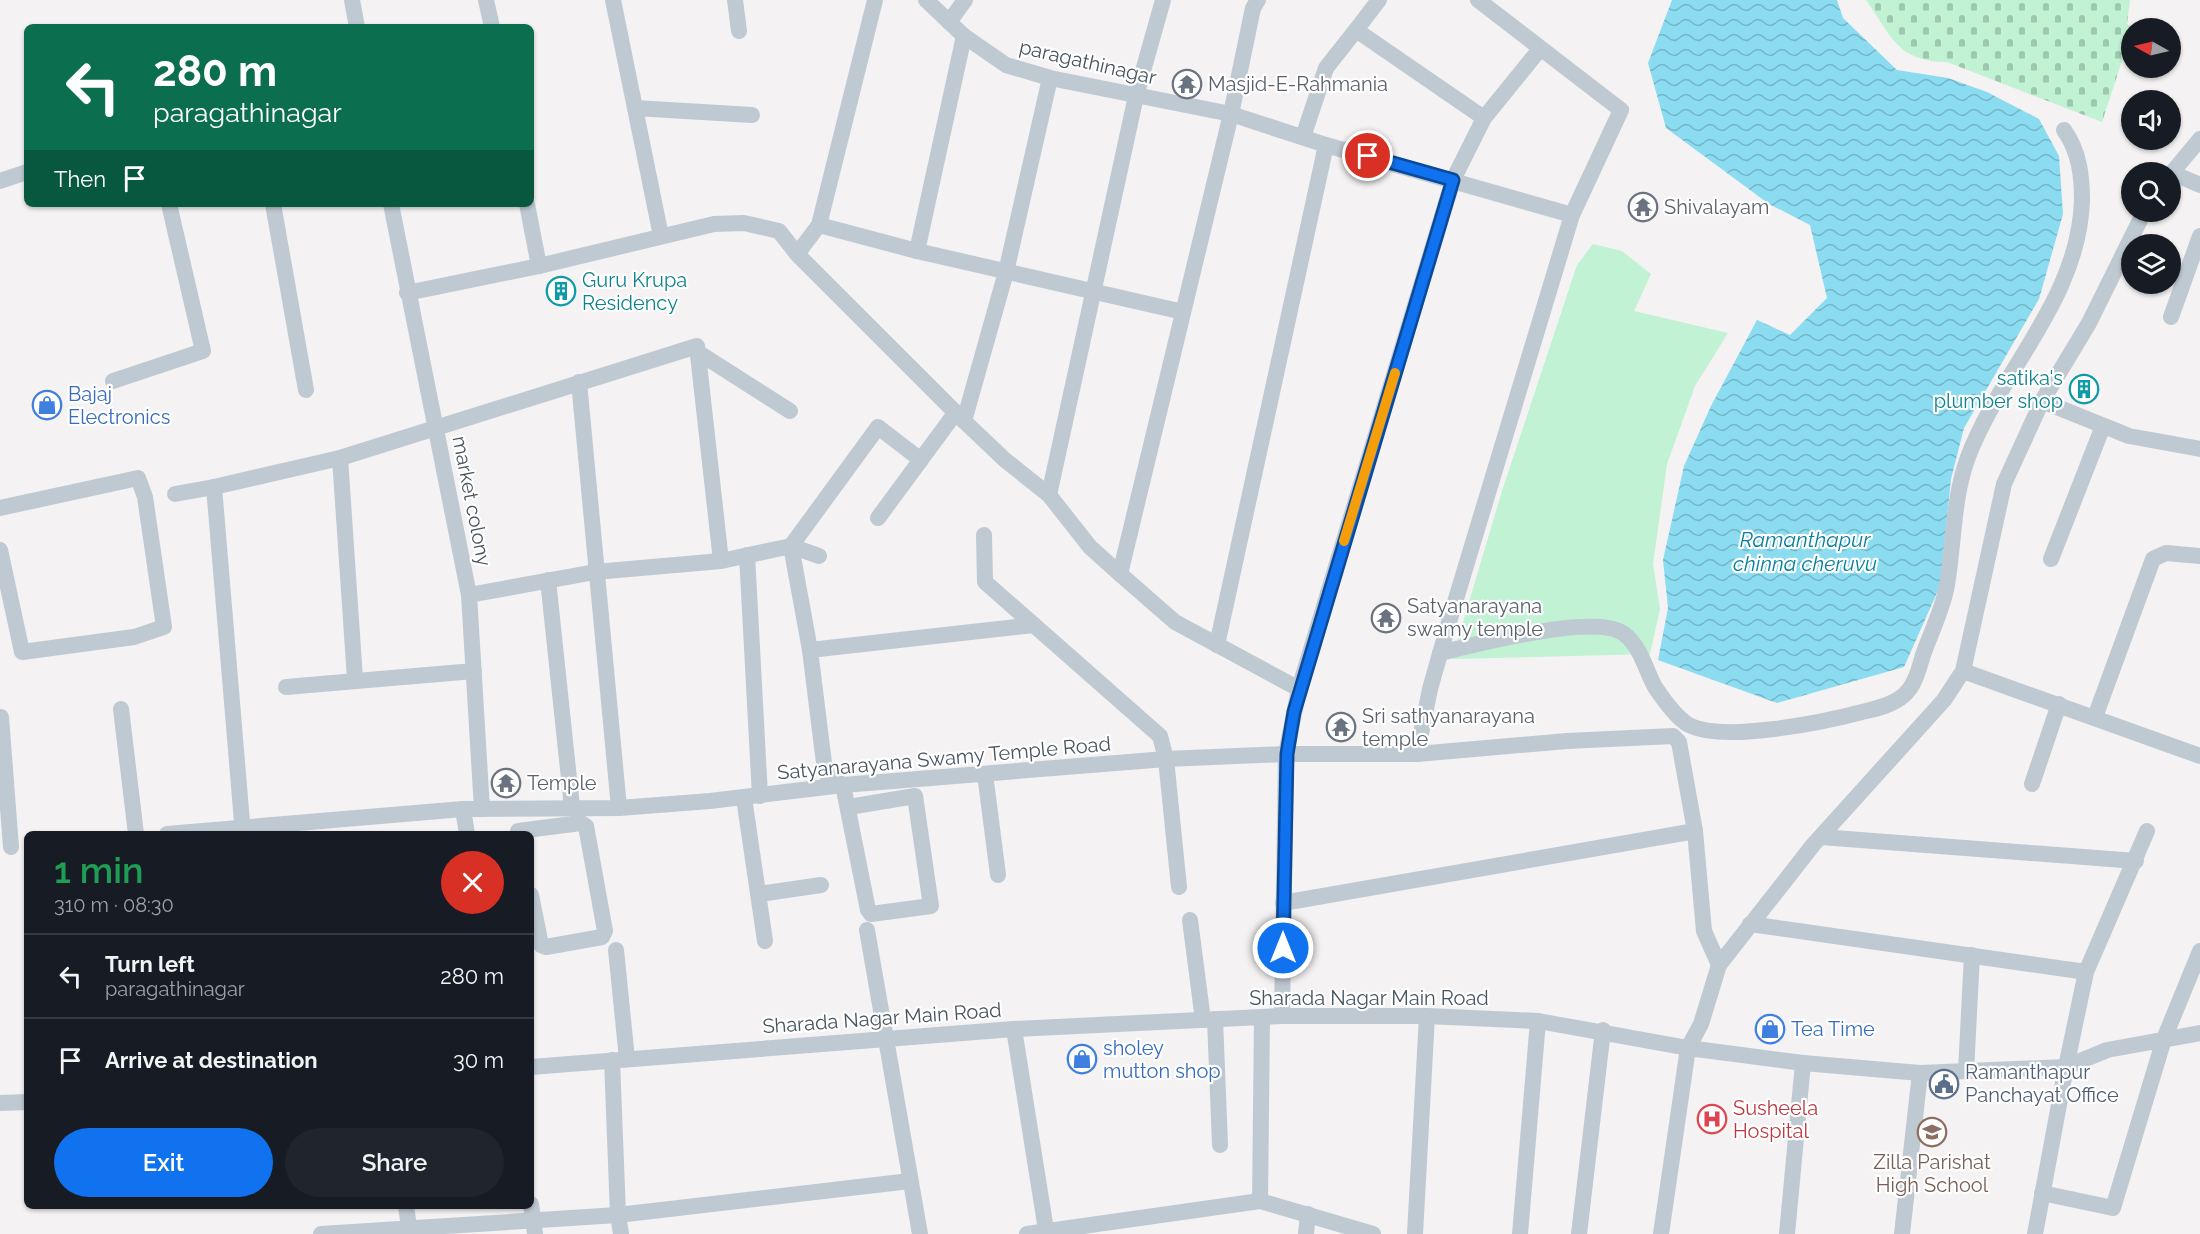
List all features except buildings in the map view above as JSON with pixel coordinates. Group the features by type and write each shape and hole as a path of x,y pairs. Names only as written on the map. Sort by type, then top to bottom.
{"street":[{"path":"352,0 356,24"},
{"path":"486,0 491,24"},
{"path":"613,0 662,236"},
{"path":"735,0 739,31"},
{"path":"797,254 814,232 875,0"},
{"name":"paragathinagar","path":"926,0 964,36 1006,65 1050,78 1231,114 1326,145 1572,215"},
{"path":"949,22 965,0"},
{"path":"1049,495 1136,96 1163,0"},
{"path":"1120,574 1231,114 1254,8 1258,0"},
{"path":"1303,137 1326,68 1379,0"},
{"path":"1417,754 1440,653 1572,215 1621,110 1478,0"},
{"path":"1356,30 1484,118"},
{"path":"917,251 964,36"},
{"path":"1282,1016 1287,754 1299,689 1453,180 1484,118 1540,49"},
{"path":"878,518 921,460 960,417 1006,272 1050,78"},
{"path":"634,108 752,115"},
{"path":"1440,653 1574,627 1614,629 1629,639 1649,670 1654,685 1678,717 1689,725 1722,731 1819,722 1894,702 1907,693 1916,677 1946,590 1957,509 1967,459 1994,405 2044,320 2076,250 2081,222 2082,184 2074,144 2064,130"},
{"path":"2181,162 2200,139"},
{"path":"1217,645 1326,145"},
{"path":"0,181 24,173"},
{"path":"2181,178 2200,185"},
{"path":"113,381 203,351 170,207"},
{"path":"274,207 306,390"},
{"name":"market colony","path":"392,207 469,595 482,809"},
{"path":"528,207 539,266"},
{"path":"1661,1234 1688,1047 1701,1024 1719,965 1821,837 1944,700 1963,670 2004,484 2042,401 2089,323 2139,222"},
{"path":"407,293 539,266 714,224 744,223 779,231 814,232 917,251 1183,312"},
{"path":"779,231 797,254 960,417 1005,460 1049,495 1090,547 1120,574 1176,622 1299,689"},
{"path":"2170,317 2200,236"},
{"path":"175,494 339,458 436,430 579,382 697,346 720,561"},
{"path":"699,353 790,411"},
{"path":"579,382 619,808"},
{"path":"2042,401 2129,436 2200,449"},
{"path":"2051,559 2103,426"},
{"path":"849,807 915,795 931,906 871,914 867,906 843,785 827,775 810,650 791,546 878,427 921,460"},
{"path":"339,458 355,679"},
{"path":"0,508 138,478 145,497 164,627 134,637 22,652 0,550"},
{"path":"214,487 243,831"},
{"path":"984,535 985,582 1160,736 1166,759 1179,887"},
{"path":"469,595 596,572 720,561 791,546 819,556"},
{"path":"2095,717 2153,559 2166,553 2200,556"},
{"path":"747,555 752,797 765,941"},
{"path":"548,580 572,807"},
{"path":"810,650 1034,625"},
{"path":"286,687 474,670"},
{"path":"1963,670 2200,756"},
{"path":"2032,784 2059,704"},
{"path":"121,708 136,831"},
{"path":"1,717 13,847"},
{"name":"Satyanarayana Swamy Temple Road","path":"243,831 358,826 463,809 619,808 752,797 843,785 1166,759 1287,754 1417,754 1578,740 1673,736 1679,742 1695,831"},
{"path":"985,774 998,875"},
{"path":"463,809 467,831"},
{"path":"514,809 518,831"},
{"path":"531,831 581,823 586,826 604,932 602,937 546,947 541,945 534,910"},
{"path":"1283,903 1695,831 1704,931 1719,965"},
{"path":"2035,1234 2086,972 2136,861 2146,831"},
{"path":"1821,837 2136,861"},
{"path":"759,894 821,885"},
{"path":"1190,920 1209,1020 1220,1145"},
{"path":"1750,924 2086,972"},
{"path":"867,930 920,1234"},
{"path":"616,950 620,1060 618,1215 621,1234"},
{"path":"2042,1194 2113,1208 2164,1040 2200,951"},
{"path":"1966,1071 1972,956"},
{"name":"Sharada Nagar Main Road","path":"534,1067 1014,1029 1282,1016 1427,1016 1538,1021 1803,1064 1920,1073 2066,1067 2107,1050 2200,1033"},
{"path":"1415,1234 1427,1016"},
{"path":"1260,1201 1262,1017"},
{"path":"1520,1234 1538,1021"},
{"path":"1014,1029 1046,1230"},
{"path":"1579,1234 1604,1030"},
{"path":"1787,1234 1803,1064"},
{"path":"1902,1234 1920,1073"},
{"path":"0,1103 24,1102"},
{"path":"321,1234 618,1215 910,1181"},
{"path":"1027,1234 1260,1201 1373,1234"},
{"path":"406,1209 409,1227"},
{"path":"1306,1234 1308,1214"}],"green space":[{"path":"1866,0 2130,0 2128,18 2121,18 2121,64 2102,122 1947,62 1930,61 1917,57 1906,52 1890,35"},
{"path":"1593,244 1622,251 1651,274 1634,311 1728,333 1695,386 1667,464 1653,564 1660,609 1650,654 1452,659 1502,491 1577,265"}],"water":[{"name":"Ramanthapur chinna cheruvu","path":"1672,0 1837,0 1843,18 1897,70 1948,78 1987,92 2039,119 2059,156 2063,214 2039,299 1964,428 1951,479 1940,586 1904,667 1777,703 1658,660 1668,608 1663,560 1684,466 1711,406 1757,320 1790,335 1827,298 1810,225 1769,204 1666,128 1648,63"}],"slow traffic":[{"path":"1344,541 1395,373"}],"place":[{"name":"Masjid-E-Rahmania","path":"1187,84"},
{"name":"Shivalayam","path":"1643,207"},
{"name":"Guru Krupa Residency","path":"561,291"},
{"name":"satika's plumber shop","path":"2084,389"},
{"name":"Bajaj Electronics","path":"47,405"},
{"name":"Satyanarayana swamy temple","path":"1386,618"},
{"name":"Sri sathyanarayana temple","path":"1341,727"},
{"name":"Temple","path":"506,783"},
{"name":"Tea Time","path":"1770,1029"},
{"name":"sholey mutton shop","path":"1082,1059"},
{"name":"Ramanthapur Panchayat Office","path":"1944,1084"},
{"name":"Susheela Hospital","path":"1712,1119"},
{"name":"Zilla Parishat High School","path":"1932,1132"}],"route":[{"path":"1283,948 1287,754 1299,689 1453,180 1368,156"}]}
